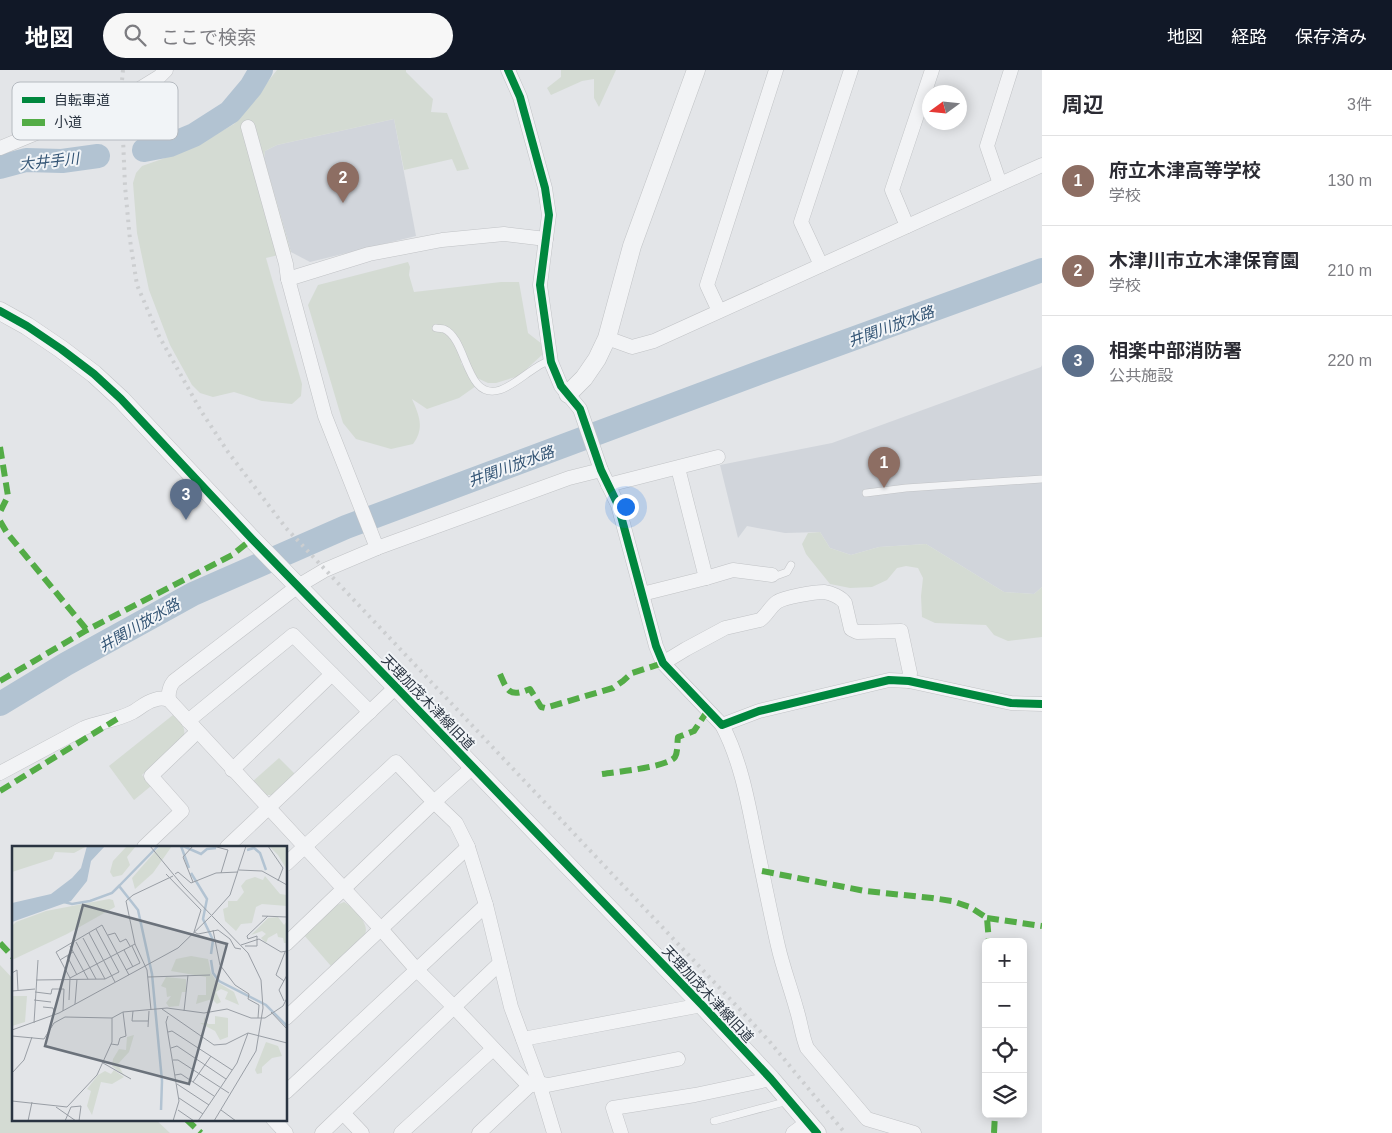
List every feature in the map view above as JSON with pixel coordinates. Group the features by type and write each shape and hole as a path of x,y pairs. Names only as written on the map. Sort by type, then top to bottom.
{"street":[{"path":"151,82 166,70"},
{"path":"508,70 520,97 545,188 549,215 540,285 551,360 559,381 580,409 599,464 618,505 656,646 663,663 722,725 732,746 746,796 778,946 798,1012 803,1038 807,1048 867,1119 914,1133"},
{"path":"568,394 584,378 597,359 606,338 632,246 696,70"},
{"path":"719,311 707,285 776,70"},
{"path":"821,265 801,222 851,70"},
{"path":"907,226 892,190 932,70"},
{"path":"1000,184 987,146 1011,70"},
{"path":"248,127 325,416 376,545"},
{"path":"0,148 19,140"},
{"path":"606,338 632,347 654,341 1042,165"},
{"path":"288,279 369,254 442,240 504,234 546,239"},
{"name":"天理加茂木津線旧道","path":"0,311 28,326 94,374 121,399 256,544 702,1005 790,1100 812,1127"},
{"path":"608,485 718,457"},
{"path":"534,1085 493,1048 416,970 381,929 169,700 168,694 174,681 293,581 325,570 376,545 569,478 599,464"},
{"path":"678,468 706,578"},
{"path":"642,594 733,570 772,575"},
{"path":"663,663 725,628 760,620 780,600 823,592 843,599 851,629 857,632 901,631 910,673 909,681"},
{"path":"188,721 293,635 370,712"},
{"path":"232,770 332,674"},
{"path":"722,725 759,711 889,680 909,681 1012,703 1042,704"},
{"path":"228,846 396,687"},
{"path":"0,772 84,728 117,719 134,712 154,700 169,700"},
{"path":"145,846 182,811 151,776 198,732"},
{"path":"288,862 396,762 456,823 468,847 486,905 511,1007 523,1039 534,1085 554,1133"},
{"path":"288,942 473,767"},
{"path":"288,1016 468,847"},
{"path":"288,1090 486,905"},
{"path":"322,1133 500,963"},
{"path":"523,1039 702,1005"},
{"path":"401,1133 493,1048"},
{"path":"479,1133 534,1085 548,1085 678,1058"},
{"path":"621,1133 613,1108 695,1095 771,1079"},
{"path":"343,1113 362,1133"},
{"path":"274,1120 286,1133"},
{"path":"793,1133 812,1127"}],"lane":[{"path":"436,328 445,329 453,337 476,384 488,390 500,390 551,360"},
{"path":"866,493 906,488 1042,479"},
{"path":"772,575 776,576 787,572 790,565"},
{"path":"714,1121 790,1100"}],"shaded area":[{"path":"277,70 406,70 433,99 431,112 447,113 469,169 457,171 452,159 404,170 394,119 277,145 265,151 264,158 291,252 266,258 302,384 301,396 292,404 262,401 234,392 213,397 200,393 192,385 170,345 149,290 137,233 133,183 136,173 142,166 199,144 234,124"},
{"path":"561,70 616,70 599,107 594,98 594,79 582,81 551,95 547,88 561,77"},
{"path":"394,119 416,236 310,262 291,252 264,158 265,151 277,145"},
{"path":"408,262 410,267 409,275 414,292 501,282 519,282 528,333 542,344 543,354 519,376 496,383 488,383 477,378 466,356 462,357 461,363 476,386 459,398 427,409 412,399 420,422 417,438 413,444 391,449 356,439 343,423 308,305 318,285"},
{"path":"1042,365 1042,587 1034,594 1004,592 926,544 879,547 851,555 830,548 820,532 785,533 747,526 738,538 720,465 832,443 1041,367"},
{"path":"820,532 830,548 851,555 879,547 926,544 1004,592 1034,594 1042,587 1042,637 1008,641 994,635 986,625 935,623 922,617 921,596 923,578 918,568 906,566 897,568 887,580 872,587 850,588 830,584 806,554 802,544 808,533"},
{"path":"173,715 183,726 184,735 142,775 151,786 134,800 109,766"},
{"path":"279,758 295,774 272,795 265,795 252,782"},
{"path":"344,902 360,916 366,930 365,934 331,966 304,935 337,905"},
{"path":"0,965 12,978 12,1120 156,1120 170,1133 0,1133"}],"waterway":[{"name":"大井手川","path":"144,150 170,145 194,135 230,112 251,87 261,70"},
{"name":"大井手川","path":"0,167 26,160 62,161 98,156"},
{"name":"井関川放水路","path":"0,704 66,664 193,594 346,527 756,374 1042,270"}],"railway":[{"path":"122,82 123,70"},
{"path":"123,140 130,240 137,285 159,336 201,411 228,452 286,528 747,1017 845,1133"}],"marked path":[{"path":"0,447 8,496 0,512"},
{"path":"0,521 7,533 87,630"},
{"path":"0,681 87,630 232,555 252,539"},
{"path":"500,674 510,692 518,693 530,689 541,707 545,708 613,688 632,673 663,663"},
{"path":"602,774 641,769 670,761 676,755 678,737 694,731 708,710"},
{"path":"0,791 117,719"},
{"path":"762,871 865,891 952,901 970,907 987,918 989,938"},
{"path":"987,918 1042,926"},
{"path":"0,943 12,956"},
{"path":"994,1133 995,1118"},
{"path":"187,1120 201,1133"}],"cycle path":[{"path":"508,70 520,97 545,188 549,215 540,285 551,362 561,386 580,409 601,470 618,505 656,646 663,663 722,725 759,711 889,680 909,681 1011,703 1042,704"},
{"path":"0,311 27,326 61,349 94,374 121,399 252,539 702,1005 771,1079 817,1133"}],"place":[{"name":"木津川市立木津保育園","path":"343,203"},
{"name":"府立木津高等学校","path":"884,488"},
{"name":"相楽中部消防署","path":"186,520"}]}
